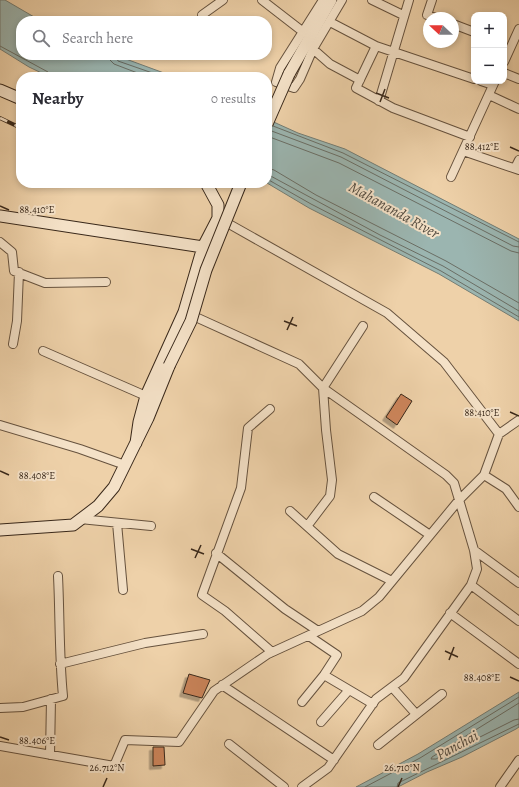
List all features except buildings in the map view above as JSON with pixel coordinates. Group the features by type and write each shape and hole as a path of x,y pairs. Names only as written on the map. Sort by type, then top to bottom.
{"street":[{"path":"202,15 223,0"},
{"path":"262,0 302,30"},
{"path":"322,0 302,30 280,68 276,82 294,88 300,79 313,49 342,0"},
{"path":"272,113 289,74 331,0"},
{"path":"372,0 404,15"},
{"path":"380,101 392,51 409,0"},
{"path":"428,12 432,0"},
{"path":"330,22 376,46 471,78"},
{"path":"459,26 471,31"},
{"path":"508,45 519,29"},
{"path":"376,46 356,88 393,108 470,137"},
{"path":"313,49 330,64 360,80"},
{"path":"507,74 519,79"},
{"path":"451,177 494,84"},
{"path":"0,90 16,97"},
{"path":"489,95 519,109"},
{"path":"463,151 517,169 519,160"},
{"path":"136,443 139,422 146,396 184,312 203,247 218,218 218,205 209,188"},
{"path":"0,530 72,524 98,506 114,487 148,418 169,366 191,321 206,270 239,188"},
{"path":"0,216 203,247"},
{"path":"218,218 388,313 444,362 499,434"},
{"path":"0,242 12,252 14,270 45,283 106,282"},
{"path":"13,344 18,321 18,272"},
{"path":"184,312 299,364 323,388 446,475 454,483 474,550 477,569 471,585 450,612 404,678 373,704 328,768 302,787"},
{"path":"308,525 330,496 332,480 323,388 363,326"},
{"path":"43,351 146,396"},
{"path":"270,409 248,428 241,488 216,553 202,595 225,611 272,652"},
{"path":"0,746 114,766 125,740 179,742 214,691 272,652 362,611 380,597 459,500 484,475 499,434 519,420"},
{"path":"0,425 80,449 125,465"},
{"path":"484,475 506,489 519,508"},
{"path":"374,497 430,535"},
{"path":"290,511 308,525 338,554 392,581"},
{"path":"80,519 151,526"},
{"path":"117,523 122,590"},
{"path":"474,550 519,583"},
{"path":"216,553 285,608 318,631"},
{"path":"0,708 23,708 63,696 60,664 62,647 58,576"},
{"path":"471,585 519,621"},
{"path":"450,612 519,664"},
{"path":"60,664 145,643 203,634"},
{"path":"302,702 324,675 337,655 309,636"},
{"path":"324,675 373,704"},
{"path":"222,686 334,760"},
{"path":"392,687 416,714"},
{"path":"321,722 349,690"},
{"path":"378,745 442,694"},
{"path":"50,755 51,699"},
{"path":"229,744 284,787"},
{"path":"500,787 519,760"}],"water":[{"path":"0,0 5,0 32,16 16,16 16,59 0,49"},
{"path":"18,60 129,60 161,72 40,72"},
{"name":"Mahananda River","path":"272,121 298,133 345,149 519,239 519,321 439,274 309,208 272,186"},
{"name":"Panchai","path":"519,692 519,727 516,729 462,757 427,772 398,787 356,787 418,754"}],"railway":[{"path":"0,118 16,126"}]}
